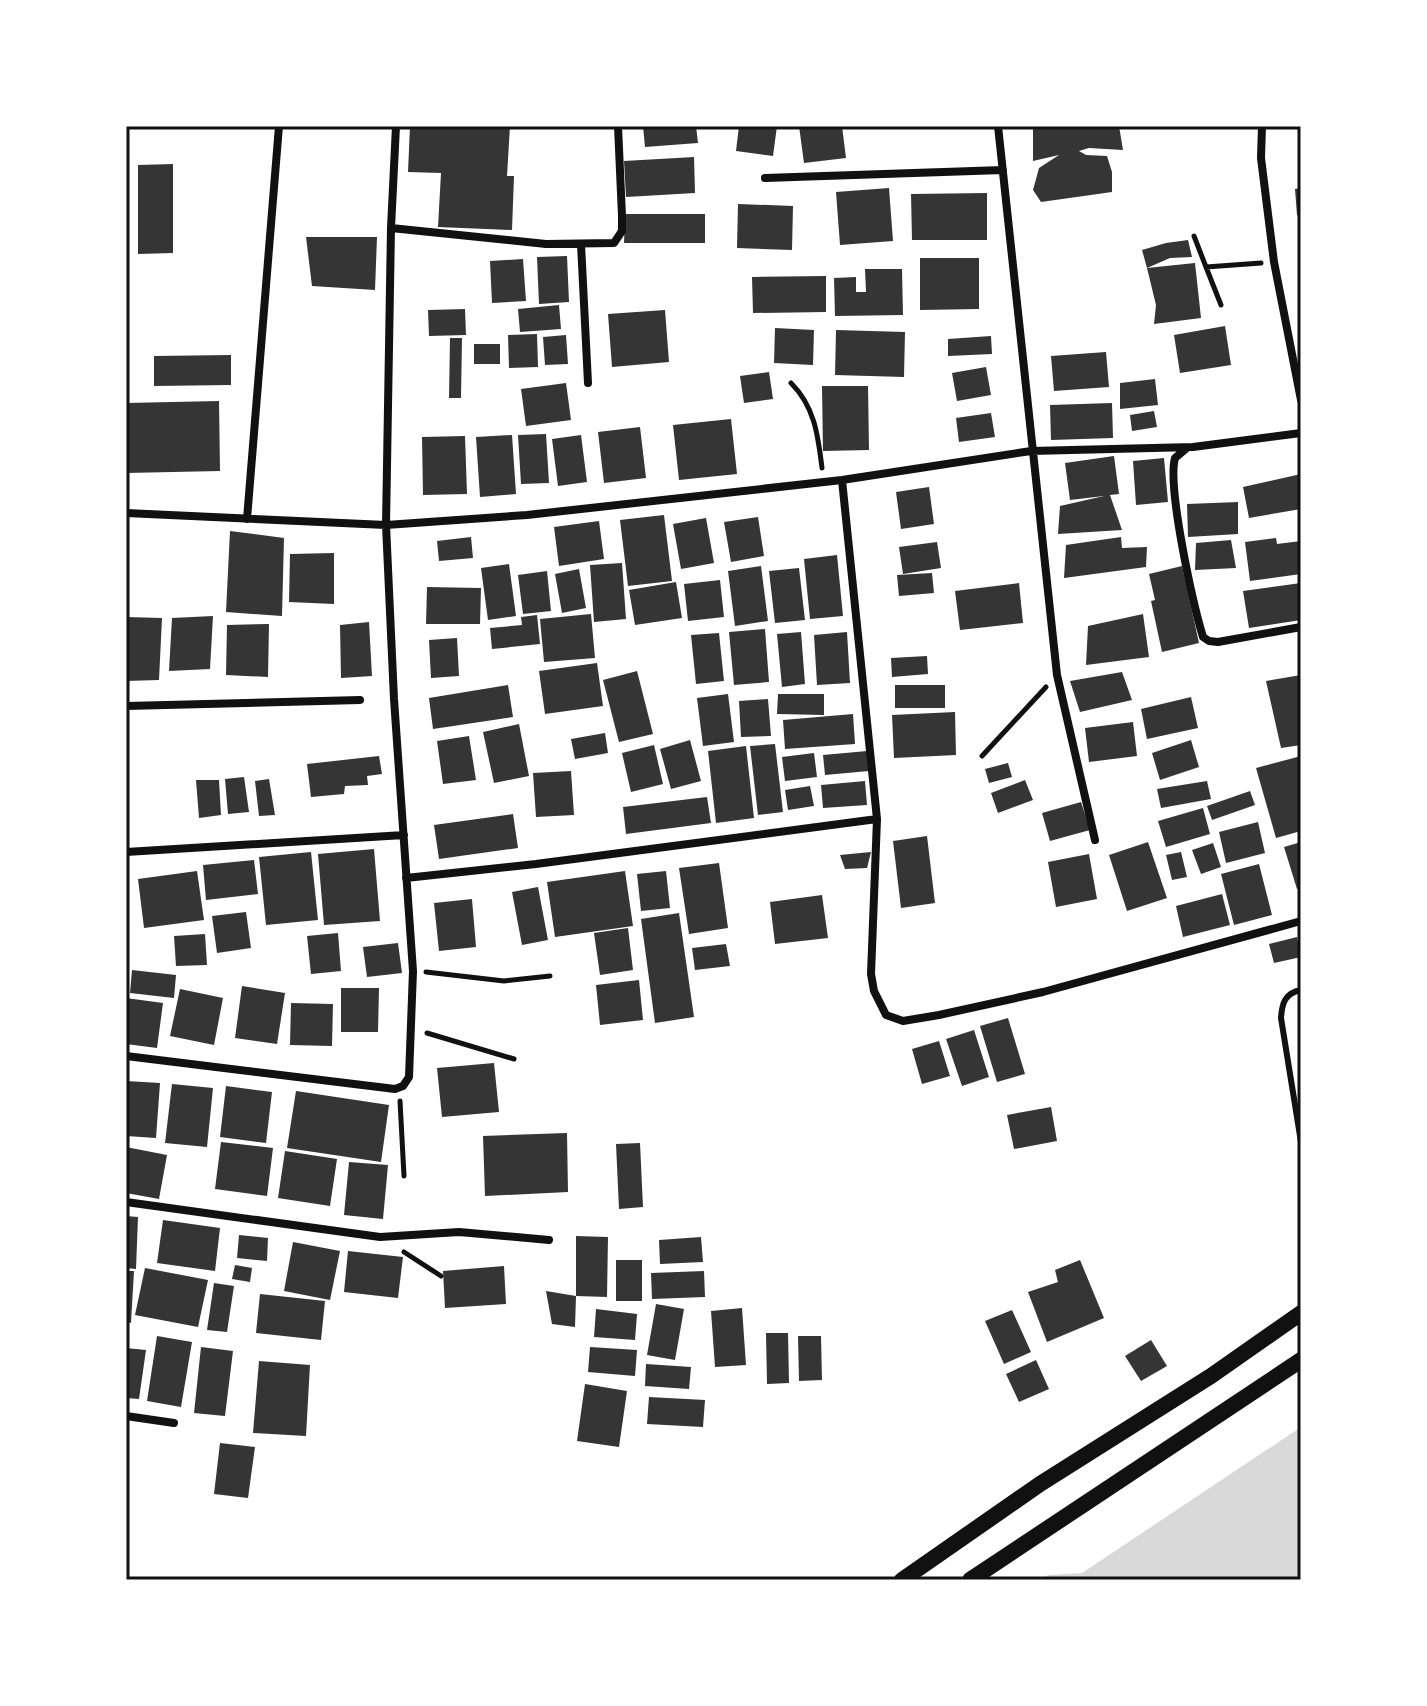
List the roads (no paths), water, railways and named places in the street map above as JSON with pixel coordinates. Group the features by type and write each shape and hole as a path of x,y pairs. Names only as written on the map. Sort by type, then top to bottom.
{"main road":[{"path":"902,1580 1040,1484 1211,1376 1301,1313"},
{"path":"970,1580 1301,1360"}],"street":[{"path":"247,519 279,126"},
{"path":"126,1056 400,1088 407,1082 413,971 394,699 386,525 391,228 396,126"},
{"path":"391,228 546,244 614,243 622,231 618,126"},
{"path":"998,126 1057,675 1095,840"},
{"path":"1262,126 1261,158 1274,262 1301,400"},
{"path":"765,178 1003,170"},
{"path":"581,244 588,383"},
{"path":"126,513 386,525 527,515 842,480 1031,451 1193,447 1301,433"},
{"path":"1193,447 1175,458 1171,475 1203,637 1218,642 1301,627"},
{"path":"842,480 877,819 871,974 879,1004 886,1015 896,1020 939,1015 1043,992 1301,921"},
{"path":"126,706 360,700"},
{"path":"406,878 877,819"},
{"path":"126,852 404,835"},
{"path":"126,1202 380,1237 459,1232 549,1240"},
{"path":"126,1416 174,1423"}],"lane":[{"path":"1301,990 1285,998 1281,1005 1281,1018 1301,1142"}]}
